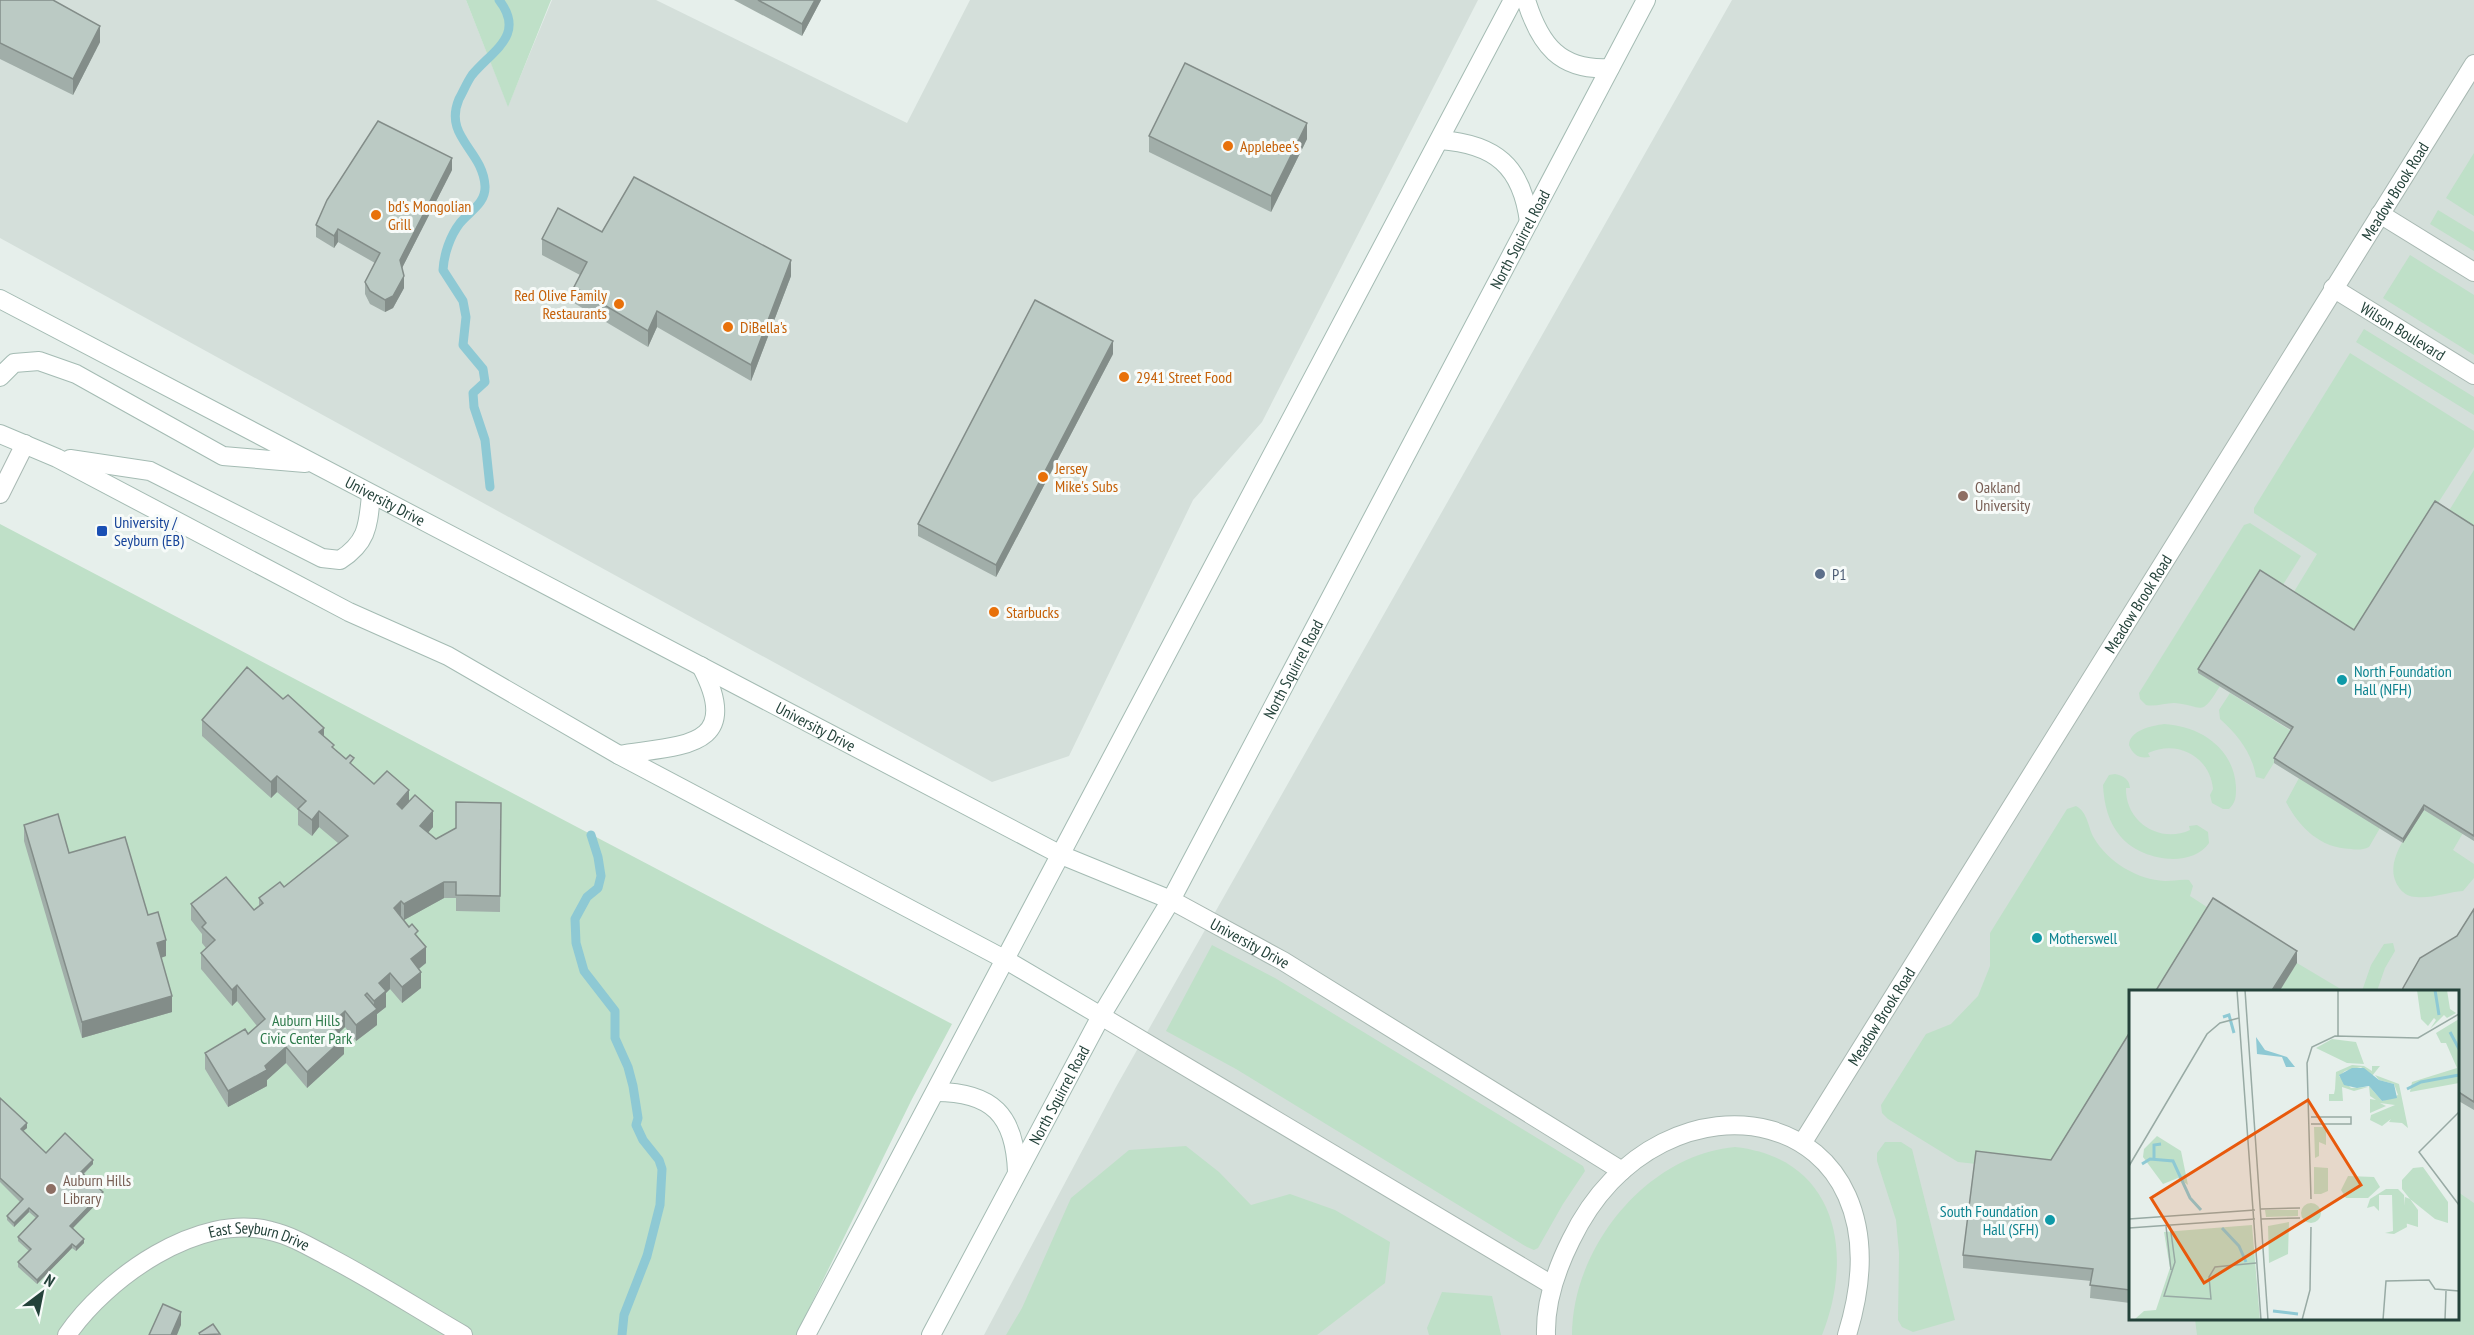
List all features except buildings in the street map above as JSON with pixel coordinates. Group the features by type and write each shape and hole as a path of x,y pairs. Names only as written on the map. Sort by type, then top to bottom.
{"main road":[{"path":"806,1335 1513,0"},
{"path":"1526,0 1540,36 1552,51 1578,66 1592,69 1610,68"},
{"name":"North Squirrel Road","path":"931,1335 1101,1016 1171,900 1646,0"},
{"name":"Meadow Brook Road","path":"1803,1142 2474,64"},
{"path":"1440,140 1474,144 1491,151 1506,164 1526,200 1529,222"},
{"path":"2380,214 2474,272"},
{"name":"Wilson Boulevard","path":"2333,288 2474,375"},
{"name":"University Drive","path":"0,299 1060,855 1171,900 1283,961 1622,1171"},
{"path":"0,377 14,363 39,361 76,374 223,456 313,464"},
{"path":"0,434 57,458 349,612 448,656 619,755 1006,960 1552,1285"},
{"path":"0,494 24,444"},
{"path":"57,458 150,471 322,558 340,560 357,549 368,527 371,495"},
{"path":"619,755 689,743 705,735 714,722 716,707 714,693 702,666"},
{"path":"936,1092 973,1096 990,1104 1002,1116 1012,1132 1017,1173"},
{"path":"1546,1335 1552,1285 1578,1225 1600,1194 1622,1171 1659,1146 1694,1131 1730,1124 1768,1128 1803,1142 1825,1160 1846,1192 1858,1227 1861,1265 1857,1302 1847,1335"},
{"name":"East Seyburn Drive","path":"67,1335 91,1304 111,1284 148,1259 195,1238 217,1232 250,1228 269,1230 310,1246 463,1335"}],"shaded area":[{"path":"0,0 466,0 508,106 552,0 656,0 907,123 970,0 1478,0 1262,422 1193,500 1069,756 992,782 0,238"},
{"name":"Oakland University","path":"1732,0 2474,0 2474,1335 984,1335 1116,1087"}],"green space":[{"path":"466,0 551,0 508,107"},
{"path":"2474,153 2474,216 2446,198"},
{"path":"2438,210 2474,232 2474,251 2430,224"},
{"path":"2410,255 2474,295 2474,355 2383,298"},
{"path":"2364,329 2474,397 2474,415 2356,342"},
{"path":"2350,353 2474,431 2474,447 2354,634 2292,595 2317,554 2254,513 2254,508"},
{"path":"2474,470 2474,530 2447,514"},
{"path":"2250,523 2301,556 2281,588 2199,673 2220,686 2209,703 2201,708 2174,703 2146,705 2140,699 2139,693 2244,525"},
{"name":"Auburn Hills Civic Center Park","path":"0,524 952,1024 912,1099 796,1335 0,1335"},
{"path":"2230,693 2293,732 2264,779 2256,777 2243,745 2220,719 2219,710"},
{"path":"2164,724 2190,729 2222,750 2234,773 2236,787 2235,799 2229,809 2223,809 2212,803 2211,778 2206,768 2191,754 2170,748 2159,749 2148,753 2150,757 2143,757 2137,756 2132,751 2129,745 2130,740 2137,732"},
{"path":"2115,774 2127,780 2130,788 2126,788 2127,800 2131,811 2146,827 2156,832 2179,834 2190,830 2189,826 2197,825 2208,832 2209,843 2190,857 2178,859 2152,856 2129,845 2113,825 2106,806 2103,785 2109,775"},
{"path":"2299,778 2380,828 2369,847 2356,850 2340,848 2312,835 2286,802"},
{"path":"2076,806 2080,809 2100,847 2115,862 2134,873 2155,880 2189,880 2193,886 2190,896 2213,911 2164,990 2129,990 2129,1046 2051,1172 1958,1162 1888,1119 1882,1113 1881,1105 1926,1034 1951,1024 1978,996 1990,966 1990,933 2067,809"},
{"path":"2424,810 2463,833 2453,850 2474,864 2474,878 2463,891 2414,897 2402,891 2395,879 2393,869 2399,848"},
{"path":"2393,943 2395,951 2385,968 2377,990 2362,990 2371,965 2384,944"},
{"path":"1212,945 1275,978 1583,1166 1585,1171 1538,1248 1534,1250 1527,1247 1236,1069 1166,1031"},
{"path":"2297,963 2342,990 2280,990"},
{"path":"1885,1142 1901,1142 1912,1149 1955,1320 1913,1332 1902,1327 1898,1320 1899,1253 1896,1220 1877,1161 1877,1153"},
{"path":"1186,1146 1219,1172 1251,1205 1290,1194 1335,1210 1390,1242 1385,1283 1317,1335 1006,1335 1022,1308 1071,1198 1129,1150"},
{"path":"1735,1147 1769,1155 1796,1169 1816,1189 1829,1214 1836,1242 1837,1272 1832,1304 1822,1335 1572,1335 1575,1302 1585,1270 1600,1239 1620,1211 1644,1187 1672,1168 1702,1154"},
{"path":"2459,1193 2474,1203 2474,1335 2197,1335 2195,1320 2459,1320"},
{"path":"1442,1292 1492,1296 1501,1335 1429,1335 1427,1328"}],"waterway":[{"path":"490,487 485,440 474,407 473,393 485,382 483,369 463,345 466,317 463,301 443,270 450,239 460,223 480,202 485,192 483,173 460,134 455,112 470,78 497,50 508,33 509,23 499,0"},
{"path":"591,835 601,876 598,888 587,897 575,919 576,943 584,971 615,1011 615,1038 628,1067 633,1086 638,1118 636,1125 643,1140 659,1160 662,1169 660,1205 647,1256 624,1315 622,1335"}],"place":[{"name":"Applebee's","path":"1228,146"},
{"name":"bd's Mongolian Grill","path":"376,215"},
{"name":"Red Olive Family Restaurants","path":"619,304"},
{"name":"DiBella's","path":"728,327"},
{"name":"2941 Street Food","path":"1124,377"},
{"name":"Jersey Mike's Subs","path":"1043,477"},
{"name":"Oakland University","path":"1963,496"},
{"name":"University / Seyburn (EB)","path":"102,531"},
{"name":"P1","path":"1820,574"},
{"name":"Starbucks","path":"994,612"},
{"name":"North Foundation Hall (NFH)","path":"2342,680"},
{"name":"Motherswell","path":"2037,938"},
{"name":"Auburn Hills Library","path":"51,1189"},
{"name":"South Foundation Hall (SFH)","path":"2050,1220"}]}
